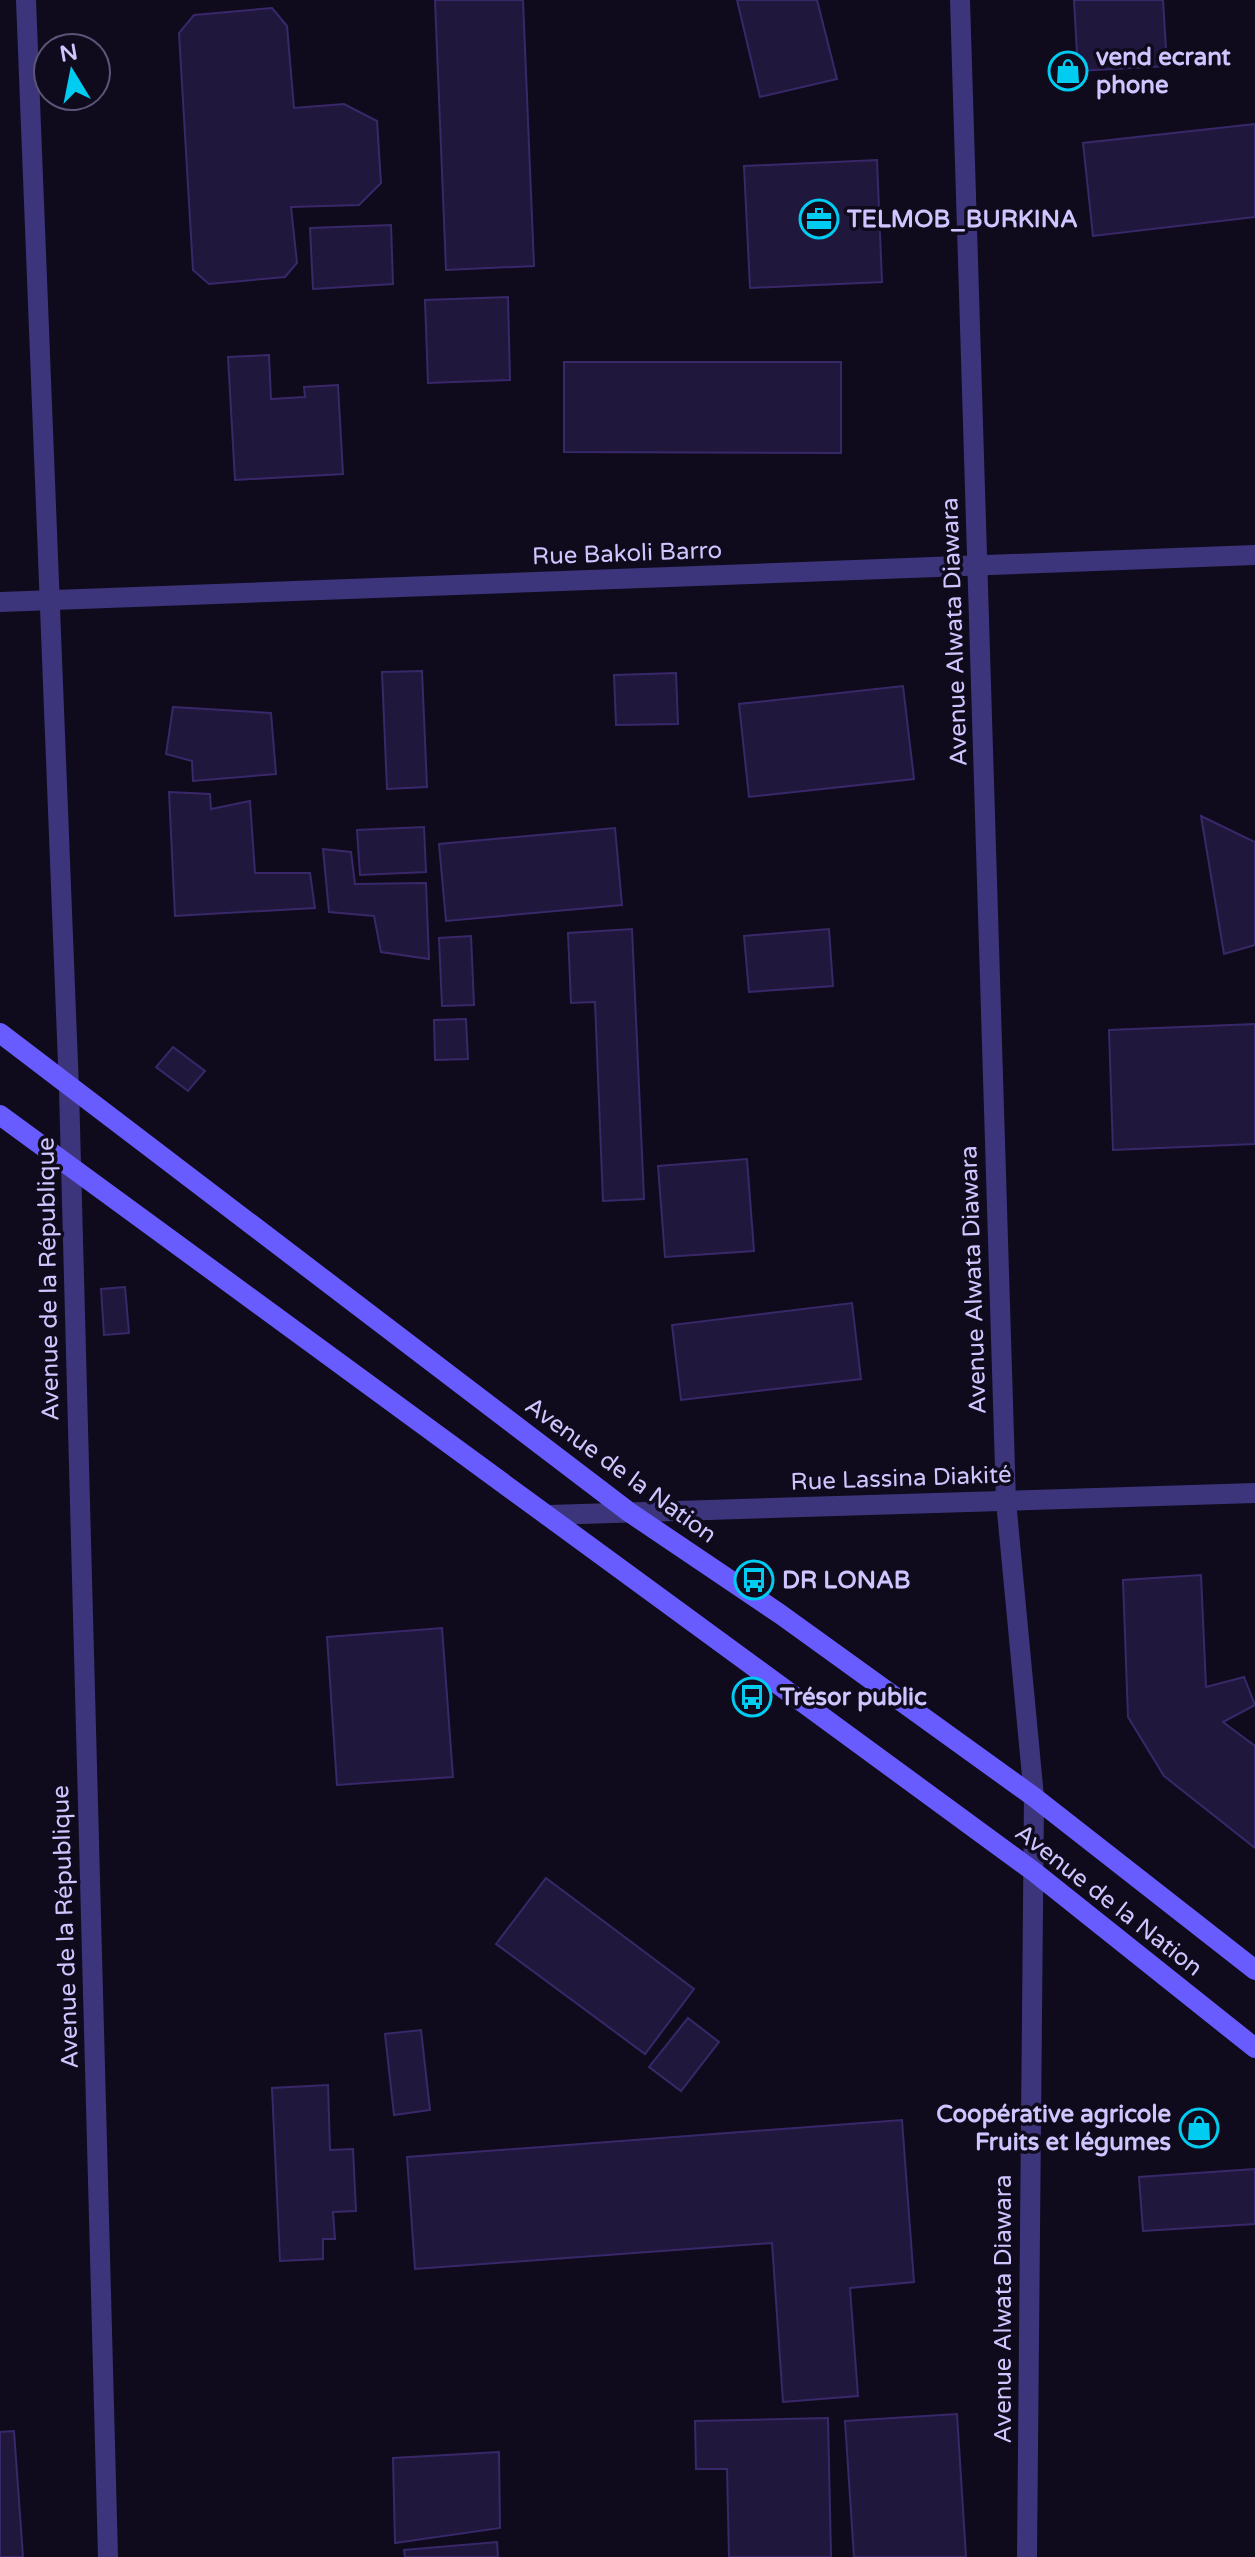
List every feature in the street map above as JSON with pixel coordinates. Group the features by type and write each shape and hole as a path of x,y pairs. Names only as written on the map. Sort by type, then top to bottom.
{"main road":[{"name":"Avenue de la Nation","path":"0,1033 69,1089 629,1512 780,1614 1034,1797 1255,1970"},
{"name":"Avenue de la Nation","path":"0,1115 1033,1871 1255,2048"}],"street":[{"name":"Avenue de la République","path":"26,0 69,1089 108,2557"},
{"name":"Avenue Alwata Diawara","path":"960,0 1006,1501 1034,1797 1027,2557"},
{"name":"Rue Bakoli Barro","path":"0,602 1255,555"},
{"name":"Rue Lassina Diakité","path":"549,1515 1255,1493"}],"building":[{"path":"435,0 523,0 534,266 446,270"},
{"path":"737,0 817,0 837,79 760,97"},
{"path":"1074,0 1163,0 1167,66 1078,71"},
{"path":"272,8 287,26 294,108 344,104 377,121 381,183 359,205 291,207 297,263 285,277 209,284 193,270 179,33 194,15"},
{"path":"1255,124 1255,217 1093,236 1083,143"},
{"path":"877,160 882,282 750,288 744,166"},
{"path":"391,225 393,284 313,289 310,228"},
{"path":"508,297 510,380 428,383 425,300"},
{"path":"269,355 271,399 305,397 304,387 338,385 343,474 235,480 228,357"},
{"path":"564,362 841,362 841,453 564,452"},
{"path":"422,671 427,787 387,789 382,672"},
{"path":"676,673 678,724 616,725 614,675"},
{"path":"903,686 914,779 749,797 739,704"},
{"path":"173,707 271,713 276,774 193,781 192,761 166,754"},
{"path":"169,792 210,794 211,809 250,801 255,873 310,873 315,908 175,916"},
{"path":"1201,816 1255,842 1255,945 1224,954"},
{"path":"424,827 426,872 360,875 357,830"},
{"path":"615,828 622,905 446,921 439,844"},
{"path":"323,849 351,852 355,884 426,883 429,959 381,952 374,916 329,912"},
{"path":"632,929 644,1199 603,1201 595,1002 571,1003 568,933"},
{"path":"829,929 833,986 749,992 744,936"},
{"path":"471,936 474,1005 442,1006 439,938"},
{"path":"466,1019 468,1059 435,1060 434,1020"},
{"path":"1255,1024 1255,1144 1113,1150 1109,1030"},
{"path":"173,1047 205,1071 188,1091 156,1067"},
{"path":"747,1159 754,1251 665,1257 658,1166"},
{"path":"125,1287 129,1333 104,1335 101,1289"},
{"path":"852,1303 861,1379 681,1400 672,1325"},
{"path":"1201,1575 1206,1687 1244,1677 1255,1705 1223,1722 1255,1746 1255,1848 1164,1776 1128,1717 1123,1580"},
{"path":"442,1628 453,1777 337,1785 327,1637"},
{"path":"546,1878 694,1989 645,2054 496,1944"},
{"path":"688,2018 719,2042 681,2091 649,2067"},
{"path":"421,2030 430,2110 394,2115 385,2034"},
{"path":"328,2085 330,2150 353,2149 356,2211 333,2212 335,2239 323,2239 323,2259 280,2261 272,2088"},
{"path":"902,2120 914,2282 850,2288 858,2396 783,2402 772,2243 415,2269 407,2157"},
{"path":"1255,2169 1255,2224 1143,2231 1139,2177"},
{"path":"957,2414 966,2557 854,2557 845,2421"},
{"path":"828,2418 831,2557 729,2557 727,2469 696,2469 695,2421"},
{"path":"14,2431 23,2557 0,2557 0,2432"},
{"path":"499,2452 500,2528 395,2543 393,2458"},
{"path":"497,2542 498,2557 405,2557 404,2550"}],"place":[{"name":"vend ecrant phone","path":"1068,71"},
{"name":"TELMOB_BURKINA","path":"819,219"},
{"name":"DR LONAB","path":"754,1580"},
{"name":"Trésor public","path":"752,1697"},
{"name":"Coopérative agricole Fruits et légumes","path":"1199,2128"}]}
